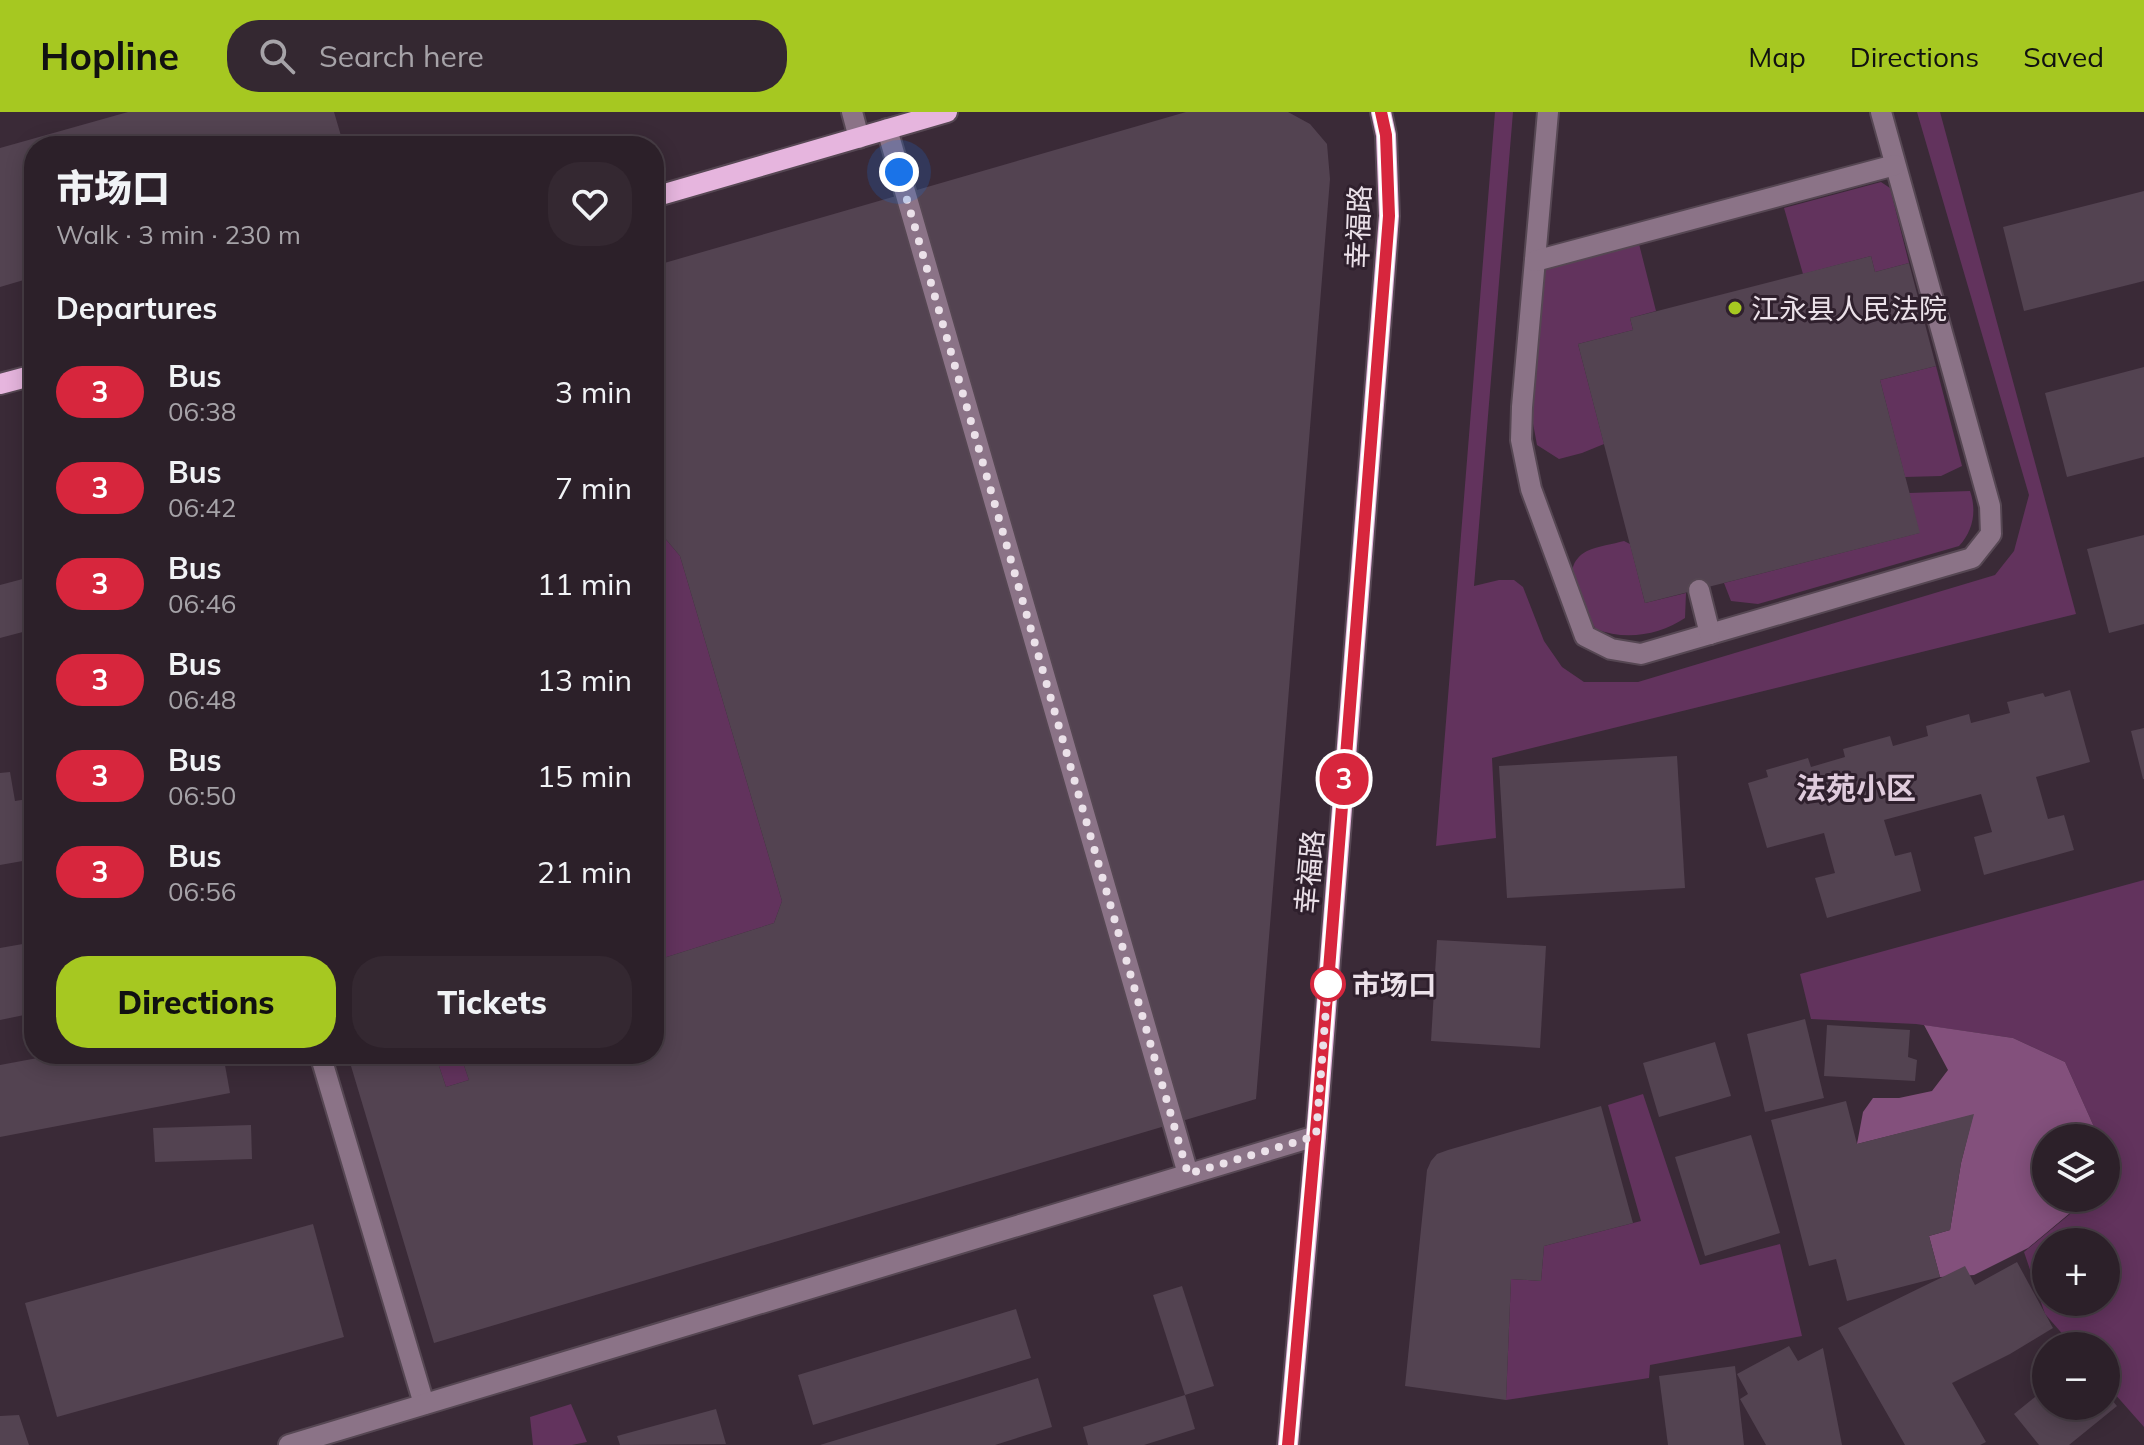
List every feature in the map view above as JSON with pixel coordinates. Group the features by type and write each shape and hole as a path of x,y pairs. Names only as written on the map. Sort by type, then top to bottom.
{"main road":[{"path":"664,194 947,112"},
{"name":"幸福路","path":"1288,1445 1316,1136 1389,216 1386,135 1381,112"},
{"path":"0,384 24,378"}],"street":[{"path":"852,112 859,138"},
{"path":"1548,112 1522,407 1524,466 1585,636 1611,649 1641,654 1972,558 1991,534 1990,506 1881,112"},
{"path":"887,129 1188,1174"},
{"path":"1535,261 1895,165"},
{"path":"1699,590 1710,634"},
{"path":"323,1064 424,1404"},
{"path":"289,1445 1316,1136"}],"shaded area":[{"path":"1495,112 1513,112 1474,586 1514,580 1523,587 1544,641 1562,667 1584,682 1638,682 1995,575 2014,551 2029,495 1917,112 1940,112 2076,614 1492,758 1496,838 1436,846"},
{"path":"1881,182 1890,188 1909,263 1875,272 1871,256 1803,274 1784,208"},
{"path":"1638,240 1656,311 1630,318 1633,330 1578,344 1604,444 1559,459 1537,445 1532,418 1544,264"},
{"path":"1936,366 1962,466 1941,476 1905,477 1880,380"},
{"path":"1970,491 1972,520 1968,534 1959,546 1758,604 1731,601 1724,583 1919,533 1909,493"},
{"path":"664,537 680,556 782,901 774,923 664,958"},
{"path":"1624,541 1630,544 1645,603 1686,593 1685,618 1665,629 1642,634 1619,635 1596,629 1579,600 1572,578 1573,568 1577,559 1587,551"},
{"path":"2144,880 2144,1427 2120,1400 2120,1332 2061,1332 2047,1316 2120,1316 2120,1228 2053,1228 2071,1212 2120,1212 2120,1124 2093,1124 2065,1062 2013,1038 1916,1024 1811,1019 1800,974"},
{"path":"1924,1025 2013,1038 2065,1062 2093,1124 2032,1124 2032,1212 2070,1213 2052,1228 2032,1228 2032,1245 2028,1248 1974,1275 1940,1277 1929,1236 1950,1230 1973,1115 1857,1144 1863,1112 1873,1098 1899,1098 1932,1091 1948,1070"},
{"path":"438,1064 463,1064 469,1080 446,1087"},
{"path":"1643,1094 1700,1265 1780,1244 1802,1336 1650,1365 1649,1378 1506,1400 1511,1279 1541,1281 1544,1246 1641,1221 1608,1105"},
{"path":"2032,1245 2032,1276 2024,1252"},
{"path":"571,1404 587,1442 533,1445 530,1417"}],"building":[{"path":"128,112 334,112 341,136 43,136"},
{"path":"1186,112 1288,112 1310,124 1327,144 1330,179 1256,1099 434,1343 351,1066 438,1064 446,1087 469,1080 463,1064 664,1064 664,958 774,923 782,901 680,556 664,537 664,263"},
{"path":"24,141 24,280 0,287 0,148"},
{"path":"2144,191 2144,281 2024,311 2003,227"},
{"path":"1871,256 1875,272 1909,263 1936,366 1880,380 1920,533 1645,603 1578,344 1633,330 1630,318"},
{"path":"2144,367 2144,457 2067,477 2045,393"},
{"path":"2144,535 2144,624 2109,633 2087,549"},
{"path":"24,579 24,632 0,638 0,585"},
{"path":"2070,690 2090,762 2036,777 2048,819 2064,815 2074,850 1984,875 1974,837 1992,832 1981,794 1884,820 1895,856 1911,852 1921,891 1827,918 1815,878 1835,873 1824,833 1767,848 1748,783 1768,777 1766,770 1808,758 1811,767 1845,757 1843,749 1890,736 1893,746 1928,736 1926,726 1969,714 1971,723 2010,713 2007,702"},
{"path":"2144,728 2144,779 2143,779 2131,731"},
{"path":"1677,756 1685,888 1507,898 1499,766"},
{"path":"10,772 15,801 24,800 24,861 0,865 0,773"},
{"path":"1437,940 1546,946 1540,1048 1431,1041"},
{"path":"24,944 24,1015 0,1020 0,948"},
{"path":"1805,1019 1824,1098 1765,1112 1747,1034"},
{"path":"1827,1025 1910,1030 1908,1057 1917,1060 1915,1081 1824,1076"},
{"path":"1715,1042 1731,1096 1659,1117 1643,1063"},
{"path":"24,1061 24,1064 225,1064 230,1093 0,1137 0,1065"},
{"path":"1846,1101 1857,1144 1974,1114 1961,1163 1950,1230 1929,1236 1940,1277 1847,1301 1836,1259 1809,1266 1771,1120"},
{"path":"1601,1106 1633,1223 1544,1246 1541,1281 1511,1279 1506,1400 1405,1386 1427,1170 1431,1161 1437,1154 1448,1150"},
{"path":"251,1125 252,1159 155,1162 153,1128"},
{"path":"1751,1135 1780,1233 1705,1256 1675,1157"},
{"path":"313,1224 344,1337 57,1417 25,1303"},
{"path":"2017,1262 2032,1290 2032,1316 2046,1316 2053,1328 2046,1332 2032,1332 2032,1341 1952,1383 1986,1442 1980,1445 1905,1445 1838,1328 1965,1266 1975,1285"},
{"path":"1182,1286 1214,1386 1185,1395 1153,1295"},
{"path":"1016,1309 1031,1358 813,1425 798,1375"},
{"path":"1789,1346 1798,1361 1823,1348 1842,1445 1766,1445 1740,1399 1748,1394 1737,1374"},
{"path":"1735,1366 1744,1445 1668,1445 1659,1376"},
{"path":"1038,1378 1052,1427 995,1445 820,1445"},
{"path":"1185,1395 1195,1429 1144,1445 1088,1445 1083,1427"},
{"path":"2032,1399 2032,1420 2100,1420 2069,1445 2039,1445 2014,1414"},
{"path":"716,1409 726,1444 620,1445 617,1436"},
{"path":"19,1415 29,1445 0,1445 0,1416"}],"bus line":[{"name":"3","path":"1288,1445 1389,216 1386,135 1381,112"}],"place":[{"name":"江永县人民法院","path":"1735,308"},
{"name":"市场口","path":"1328,984"}],"district":[{"name":"法苑小区","path":"1856,788"}],"route":[{"path":"899,172 1188,1174 1316,1136 1328,984"}]}
